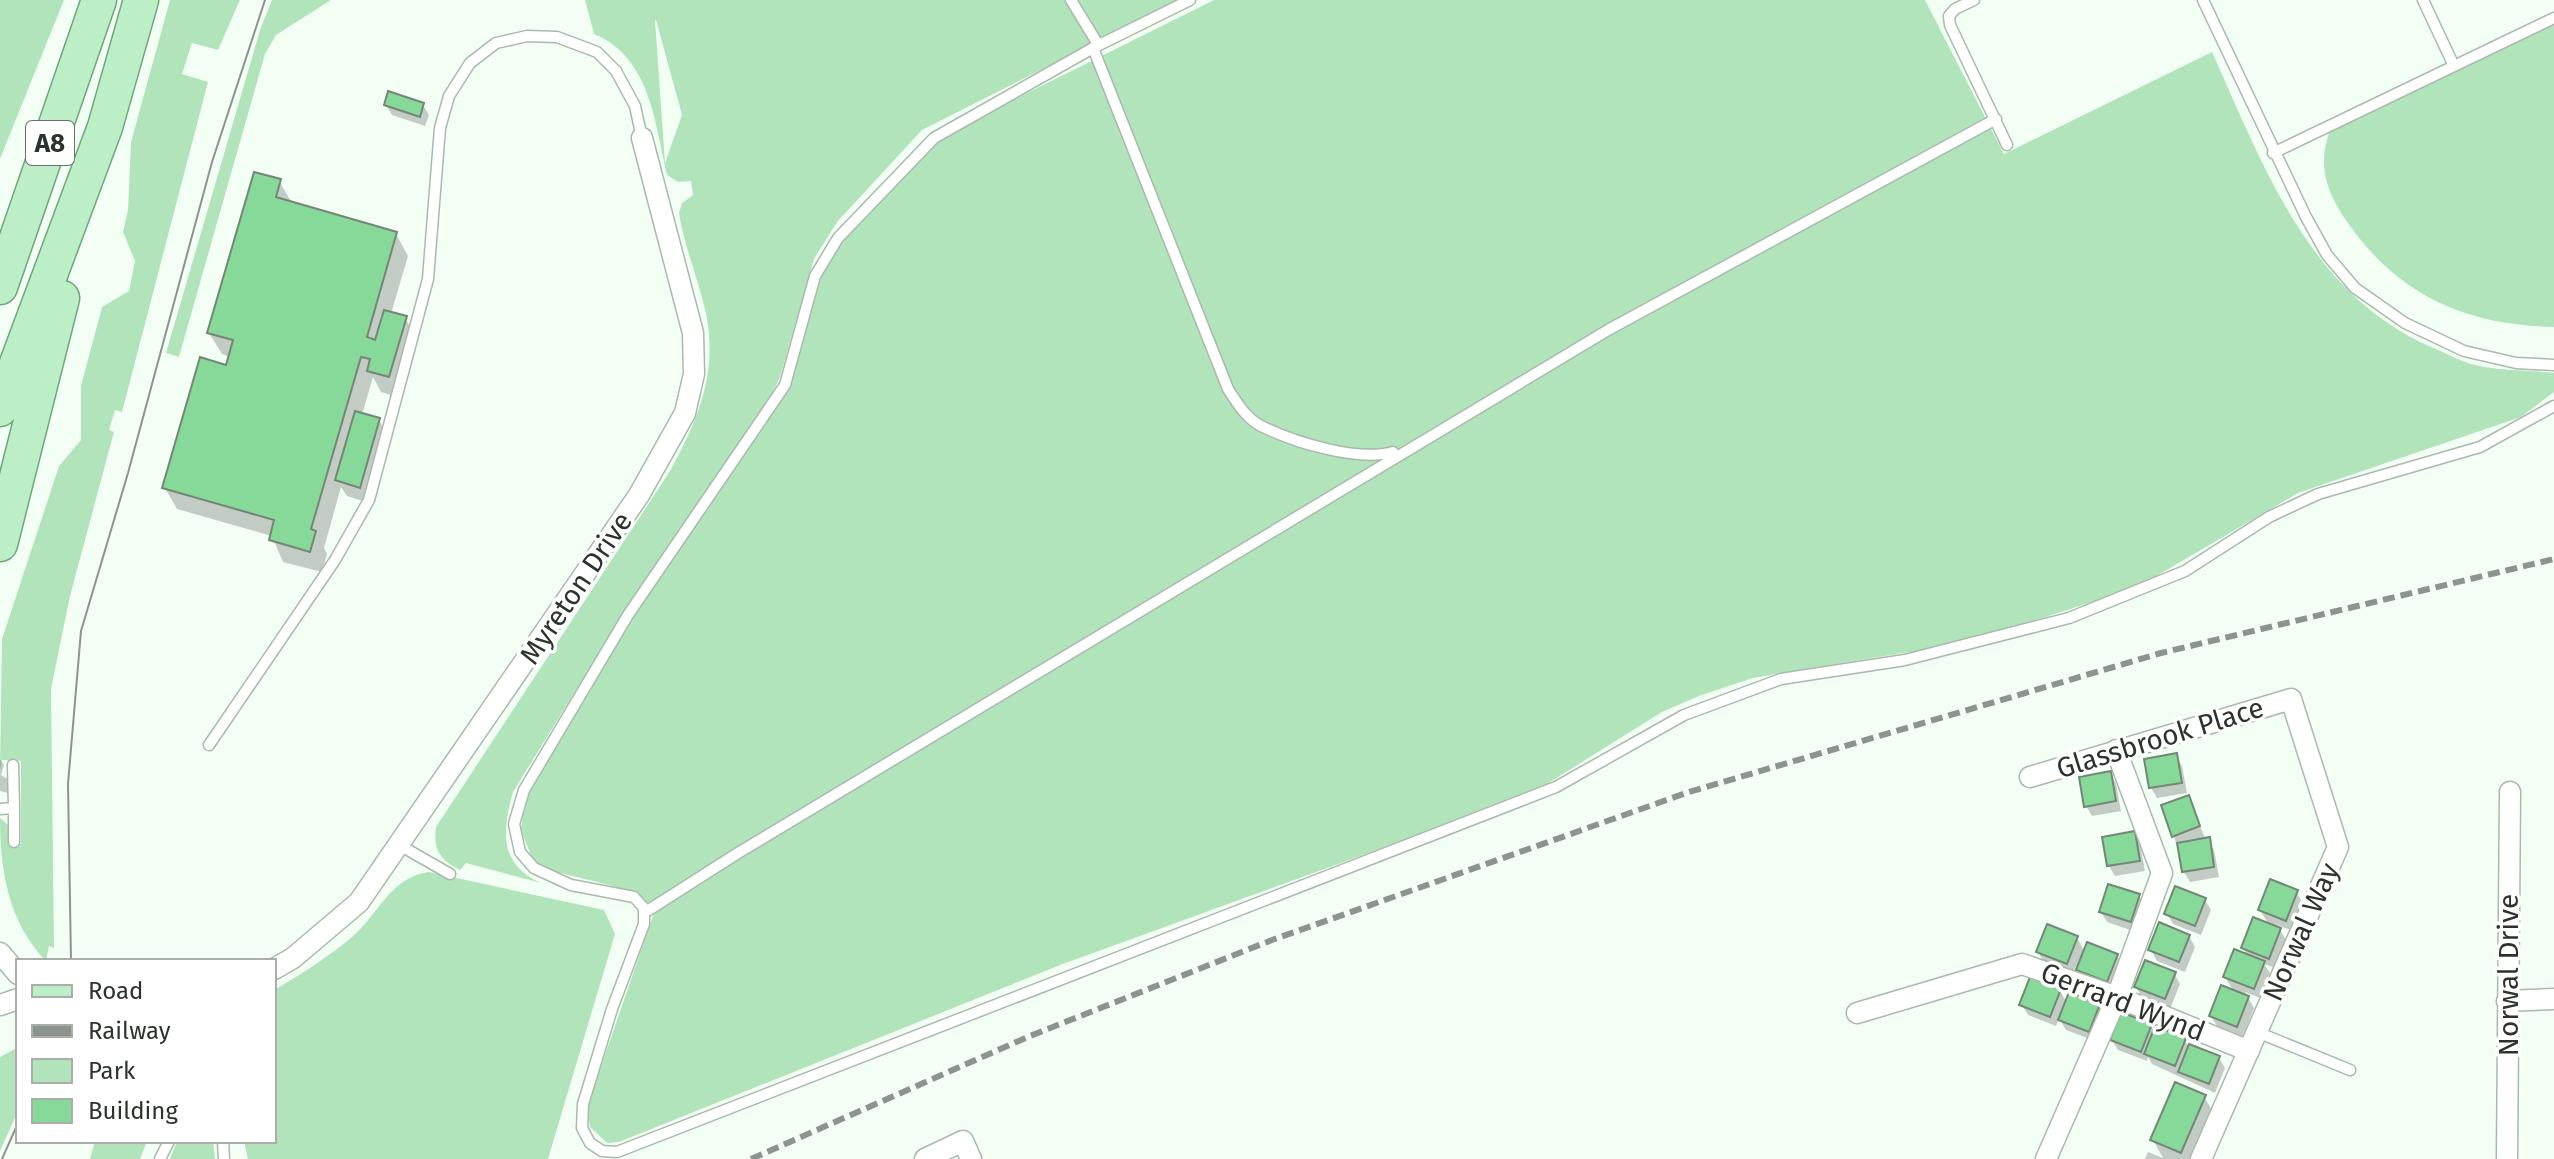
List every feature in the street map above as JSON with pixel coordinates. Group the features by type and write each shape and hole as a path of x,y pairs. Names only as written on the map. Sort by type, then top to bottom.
{"main road":[{"path":"0,224 87,0"},
{"name":"A8","path":"0,287 99,0"},
{"name":"A8","path":"0,409 105,127 141,0"},
{"path":"0,544 105,127"}],"street":[{"name":"Myreton Drive","path":"276,968 293,958 359,902 401,846 639,495 685,413 694,374 693,333 642,138"},
{"name":"Glassbrook Place","path":"2030,777 2291,699"},
{"name":"Norwal Way","path":"2201,1159 2338,847 2291,699"},
{"path":"2046,1159 2117,997 2162,873 2116,750"},
{"name":"Norwal Drive","path":"2507,1159 2510,792"},
{"path":"0,953 16,972"},
{"name":"Gerrard Wynd","path":"1857,1013 2022,964 2253,1041"},
{"path":"2507,1001 2554,999"},
{"path":"925,1159 967,1150"}],"lane":[{"path":"1071,0 1094,45 1228,389 1242,410 1260,425 1348,454 1381,455 1406,449"},
{"path":"1190,0 1094,45 934,138 838,238 815,276 785,385 628,615 524,790 514,824 520,852 534,868 571,885 634,897 644,913 644,924 612,1009 583,1104 582,1128 590,1143 602,1151 617,1152 1556,787 1684,715 1767,684 1905,660 2069,618 2185,571 2269,517 2318,494 2480,447 2554,406"},
{"path":"1974,0 1955,9 1949,16 1950,25 2007,145"},
{"path":"2203,0 2273,153 2327,255 2355,288 2405,323 2464,351 2516,363 2554,365"},
{"path":"2423,0 2454,66"},
{"path":"2273,153 2554,18"},
{"path":"209,745 335,560 369,500 428,279 440,128 449,96 470,63 496,43 527,36 557,37 597,52 616,71 635,106 642,138"},
{"path":"644,913 764,837 1608,330 1996,119"},
{"path":"13,765 14,842"},
{"path":"0,809 14,808"},
{"path":"401,846 450,874"},
{"path":"2253,1041 2350,1070"}],"green space":[{"path":"0,0 64,0 0,159"},
{"path":"170,0 240,0 218,50 192,43 182,74 208,82 122,412 115,410 109,430 114,432 70,596 51,689 54,948 49,946 44,959 23,930 15,912 2,857 0,818 8,825 8,845 21,844 21,761 2,760 0,770 2,639 59,466 81,440 81,386 102,307 129,291 135,261 123,232 128,210 131,142"},
{"path":"272,0 331,0 276,35 265,54 179,357 166,353 260,30"},
{"path":"585,0 1179,0 922,130 837,222 814,259 780,377 770,398 615,627 513,792 507,820 507,845 517,867 541,883 466,863 460,870 439,853 436,827 670,471 697,414 709,356 706,314 679,213 682,203 693,195 691,181 678,182 667,175 653,114 639,75 613,45 594,34","holes":["655,20 656,20 682,115 665,163"]},
{"path":"1214,0 1925,0 2004,154 2212,52 2251,140 2296,224 2323,262 2355,297 2392,326 2465,362 2554,373 2554,392 2521,417 2298,493 2136,588 1964,643 1753,678 1699,696 1662,712 1531,794 1063,964 619,1142 607,1143 590,1127 587,1107 655,910 632,893 534,863 521,830 524,800 620,634 788,389 823,272 844,238 904,171 940,141 1007,103"},
{"path":"2554,23 2554,327 2521,325 2462,312 2410,286 2387,268 2345,219 2328,186 2324,153 2331,128"},
{"path":"429,872 604,910 615,934 548,1159 248,1159 244,1143 276,1143 276,989 314,966 351,938 395,889 416,875"},
{"path":"16,1048 16,1115 0,1151 0,1057"},
{"path":"94,1143 146,1143 140,1159 90,1159"},
{"path":"176,1143 213,1143 215,1159 170,1159"}],"building":[{"path":"388,91 424,103 420,117 384,105"},
{"path":"254,172 281,179 276,197 397,232 367,337 375,340 384,310 407,316 389,377 367,371 370,359 361,357 311,529 316,531 310,552 269,540 274,520 162,488 200,357 226,365 233,340 207,333"},
{"path":"355,411 380,418 360,488 335,480"},
{"path":"2177,753 2182,783 2149,788 2144,759"},
{"path":"2111,771 2116,801 2084,807 2079,777"},
{"path":"2189,795 2200,826 2172,837 2161,805"},
{"path":"2135,831 2140,861 2107,866 2102,837"},
{"path":"2210,837 2214,867 2182,872 2177,843"},
{"path":"2270,879 2298,890 2286,921 2258,910"},
{"path":"2108,884 2140,894 2131,922 2099,912"},
{"path":"2175,886 2206,898 2195,926 2164,914"},
{"path":"2253,917 2281,928 2269,959 2241,948"},
{"path":"2159,922 2190,935 2179,962 2148,950"},
{"path":"2047,924 2078,936 2067,964 2036,952"},
{"path":"2087,942 2118,954 2107,982 2076,970"},
{"path":"2234,949 2265,961 2254,989 2223,977"},
{"path":"2145,960 2176,972 2165,999 2134,987"},
{"path":"2030,977 2061,989 2050,1017 2019,1005"},
{"path":"2221,985 2249,996 2237,1027 2209,1016"},
{"path":"2069,992 2100,1004 2089,1032 2058,1020"},
{"path":"2121,1012 2152,1024 2141,1052 2110,1040"},
{"path":"2155,1026 2186,1038 2175,1066 2144,1054"},
{"path":"2189,1044 2220,1056 2209,1084 2178,1072"},
{"path":"2175,1082 2206,1095 2181,1153 2150,1140"}],"tram line":[{"path":"71,959 68,784 81,631 128,473 212,162 265,0"},
{"path":"2,1159 16,1128"}],"railway":[{"path":"751,1159 1030,1036 1272,940 1689,792 2161,653 2554,559"}]}
